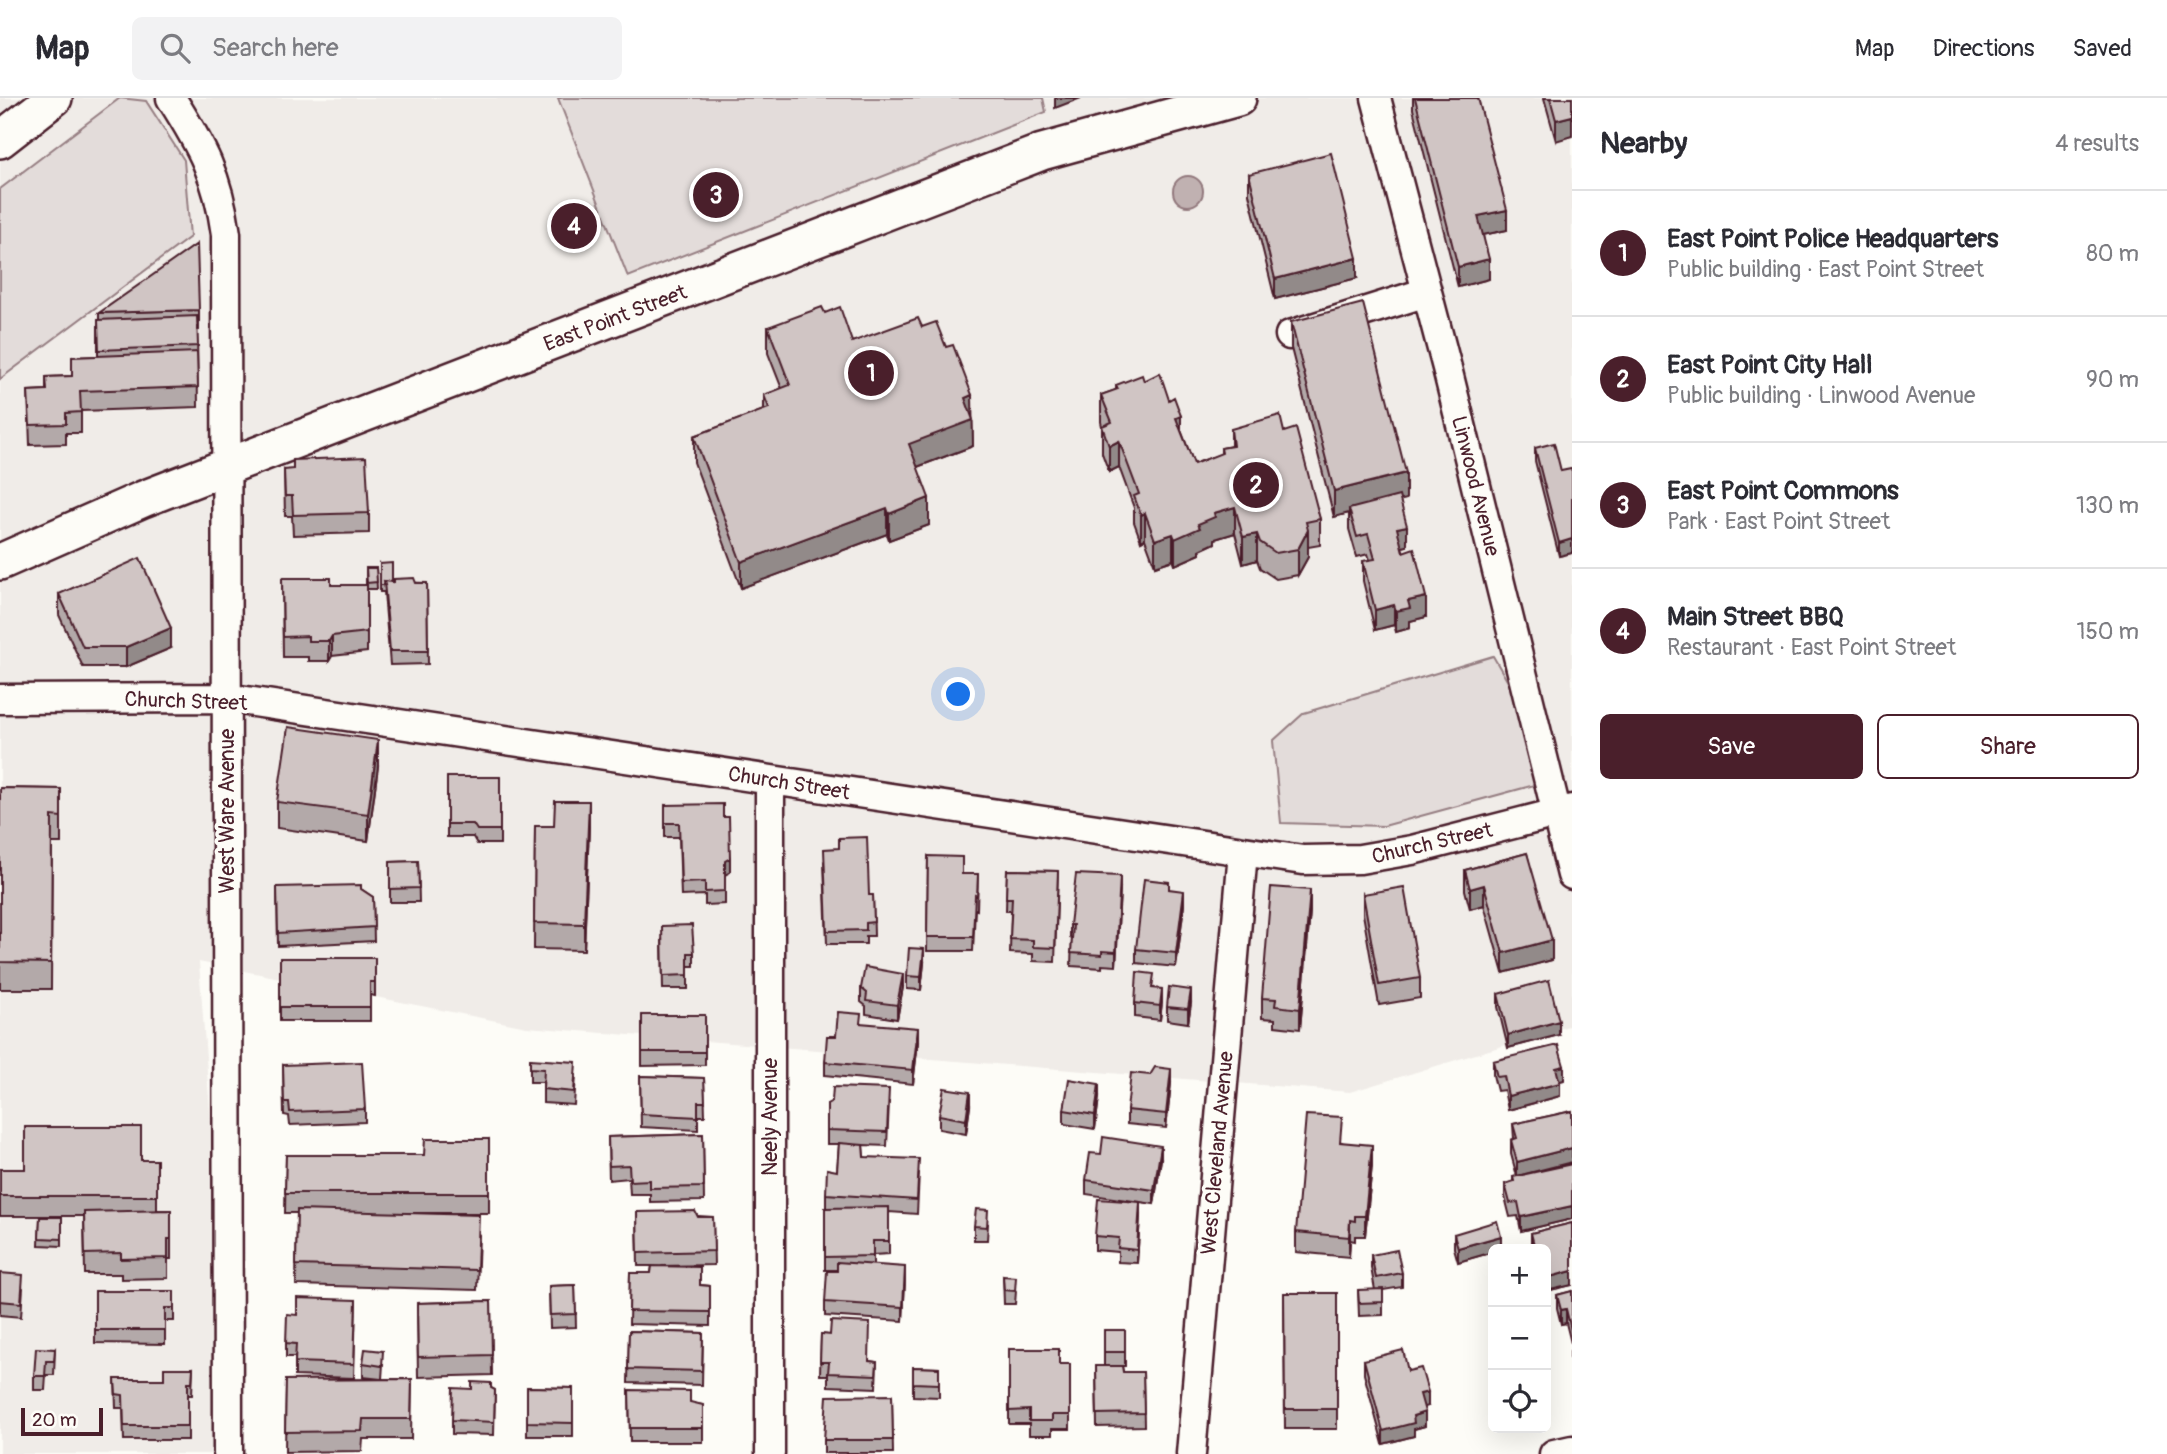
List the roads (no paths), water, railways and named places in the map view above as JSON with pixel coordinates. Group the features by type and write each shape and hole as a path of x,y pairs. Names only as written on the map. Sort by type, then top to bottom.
{"main road":[{"path":"0,140 54,98"},
{"name":"East Point Street","path":"0,562 143,499 227,469 1042,152 1164,107 1238,98"}],"street":[{"name":"West Ware Avenue","path":"171,98 204,151 222,200 226,234 228,1454"},
{"name":"Linwood Avenue","path":"1376,98 1564,811 1572,875"},
{"path":"1290,335 1427,292"},
{"name":"Church Street","path":"0,699 227,698 1303,860 1360,859 1412,850 1564,811"},
{"name":"Neely Avenue","path":"770,780 770,1454"},
{"name":"West Cleveland Avenue","path":"1191,1454 1243,852"},
{"path":"1554,1454 1572,1450"}],"place":[{"name":"East Point Commons","path":"716,195"},
{"name":"Main Street BBQ","path":"574,226"},
{"name":"East Point Police Headquarters","path":"871,373"},
{"name":"East Point City Hall","path":"1256,485"}]}
